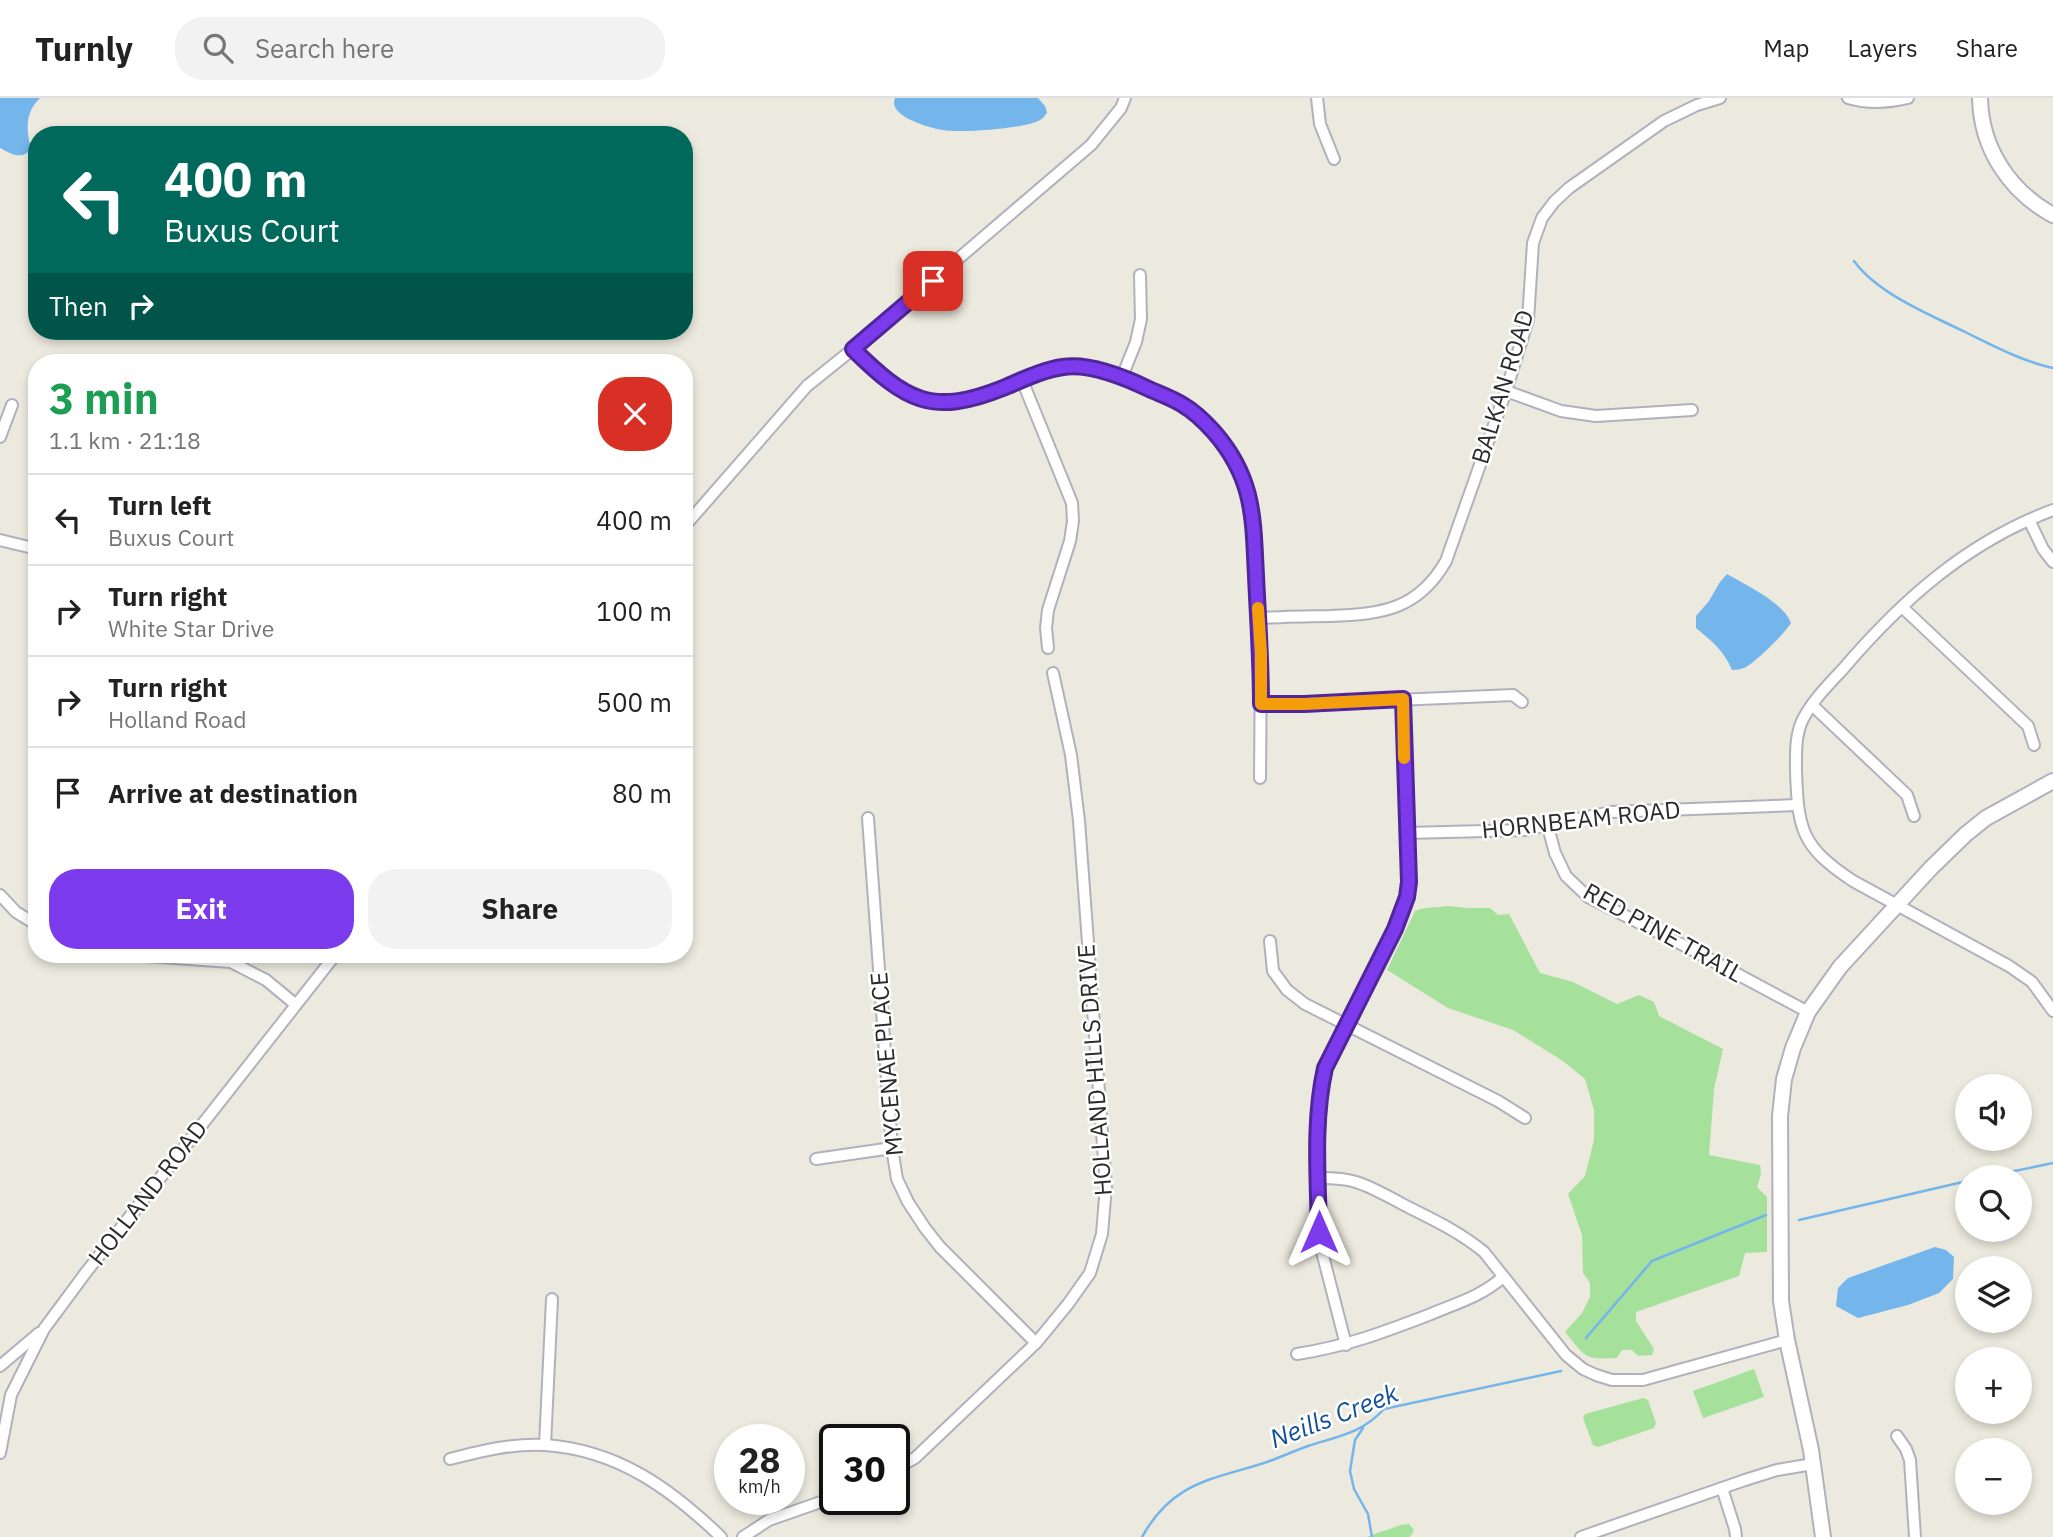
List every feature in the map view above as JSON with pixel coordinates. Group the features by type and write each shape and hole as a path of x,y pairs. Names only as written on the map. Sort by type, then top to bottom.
{"street":[{"path":"693,517 807,386 1091,145 1121,108 1125,98"},
{"path":"1317,98 1320,124 1334,159"},
{"name":"BALKAN ROAD","path":"1259,618 1367,614 1392,609 1426,589 1447,561 1506,391 1528,320 1533,243 1542,218 1569,188 1664,121 1697,105 1720,98"},
{"path":"1847,98 1872,103 1890,103 1908,98"},
{"path":"1980,98 1982,122 1992,152 2000,166 2011,183 2025,197 2053,215"},
{"path":"1122,377 1136,342 1141,319 1140,275"},
{"path":"853,349 891,384 912,397 933,402 967,400 1048,370 1081,366 1122,377 1184,405 1204,420 1224,443 1239,467 1251,505 1261,653 1260,778"},
{"path":"1023,380 1072,503 1070,541 1048,610 1048,648"},
{"path":"1506,391 1561,411 1596,416 1692,410"},
{"path":"0,436 12,405"},
{"path":"2053,510 1977,546 1941,572 1868,639 1812,705 1797,737 1797,805 1801,824 1817,854 1829,866 1853,881 2010,966 2032,982 2053,1011"},
{"path":"2029,520 2043,549 2053,562"},
{"path":"0,540 28,548"},
{"path":"1902,607 2028,726 2034,745"},
{"name":"HOLLAND HILLS DRIVE","path":"910,1461 1036,1343 1090,1273 1102,1234 1106,1186 1079,821 1071,755 1053,673"},
{"path":"1261,704 1513,695 1522,702"},
{"path":"1346,1345 1319,1232 1319,1093 1325,1068 1395,929 1407,897 1409,882 1403,699"},
{"path":"1812,705 1907,795 1914,816"},
{"path":"1823,1537 1813,1464 1787,1340 1781,1291 1780,1116 1784,1079 1793,1048 1808,1012 1840,967 1966,834 1986,818 2053,781"},
{"name":"HORNBEAM ROAD","path":"1407,834 1525,830 1611,812 1797,805"},
{"name":"MYCENAE PLACE","path":"868,818 892,1148 897,1178 908,1202 940,1247 1036,1343"},
{"name":"RED PINE TRAIL","path":"1548,827 1555,853 1566,876 1588,897 1808,1012"},
{"path":"0,895 16,912 28,919"},
{"path":"1269,941 1273,971 1287,990 1305,1004 1498,1101 1525,1118"},
{"path":"233,963 266,980 296,1004"},
{"name":"HOLLAND ROAD","path":"0,1453 11,1395 44,1329 329,963"},
{"path":"816,1159 892,1148"},
{"path":"1319,1178 1354,1181 1457,1232 1484,1252 1566,1356 1583,1369 1612,1380 1643,1380 1787,1340"},
{"path":"1297,1354 1367,1339 1479,1295 1503,1277"},
{"path":"545,1445 552,1298"},
{"path":"0,1366 44,1329"},
{"path":"1897,1436 1910,1460 1916,1537"},
{"path":"450,1458 483,1450 545,1445 579,1451 618,1463 669,1491 721,1537"},
{"path":"1581,1537 1777,1470 1813,1464"},
{"path":"1722,1488 1736,1537"},
{"path":"743,1537 769,1520 819,1503"}],"green space":[{"path":"1448,906 1490,908 1498,915 1509,914 1540,973 1573,982 1617,1004 1639,995 1654,1002 1659,1016 1723,1049 1714,1089 1709,1155 1760,1165 1761,1174 1757,1187 1767,1197 1767,1252 1745,1253 1739,1276 1636,1312 1636,1321 1654,1349 1652,1355 1638,1356 1632,1350 1622,1350 1617,1358 1591,1357 1582,1352 1565,1332 1582,1313 1590,1297 1590,1283 1583,1273 1582,1235 1568,1194 1585,1176 1594,1140 1594,1110 1585,1079 1563,1061 1513,1030 1448,1008 1387,970 1415,911"},
{"path":"1754,1369 1764,1397 1703,1418 1693,1391"},
{"path":"1643,1398 1648,1400 1656,1423 1654,1428 1598,1447 1593,1445 1583,1418 1585,1414"},
{"path":"1409,1524 1414,1530 1410,1537 1366,1537 1401,1525"}],"water":[{"path":"0,98 40,98 29,115 28,152 13,154 0,148"},
{"path":"895,98 1038,98 1047,113 1040,120 1021,126 952,131 928,127 903,116 894,104"},
{"path":"1727,574 1781,608 1791,623 1755,660 1744,668 1733,670 1717,647 1696,628 1696,616"},
{"path":"1935,1247 1946,1250 1954,1257 1953,1279 1939,1293 1908,1305 1858,1318 1836,1306 1838,1288 1848,1278"}],"waterway":[{"path":"1854,261 1889,293 1919,310 2007,352 2053,368"},
{"name":"Neills Creek","path":"2032,1167 2053,1163"},
{"name":"Neills Creek","path":"1799,1220 1955,1184"},
{"name":"Neills Creek","path":"1586,1338 1652,1261 1766,1215"},
{"name":"Neills Creek","path":"1142,1537 1167,1504 1196,1485 1349,1433 1367,1424 1384,1409 1561,1371"},
{"path":"1363,1428 1355,1440 1350,1471 1354,1489 1368,1514 1372,1537"}],"slow traffic":[{"path":"1258,608 1261,704 1403,699 1404,758"}],"route":[{"path":"933,281 853,349 879,375 912,397 943,402 986,395 1048,370 1081,366 1122,377 1184,405 1204,420 1224,443 1246,484 1254,536 1261,653 1261,704 1403,699 1409,882 1407,897 1395,929 1325,1068 1319,1093 1318,1119 1319,1232"}]}
